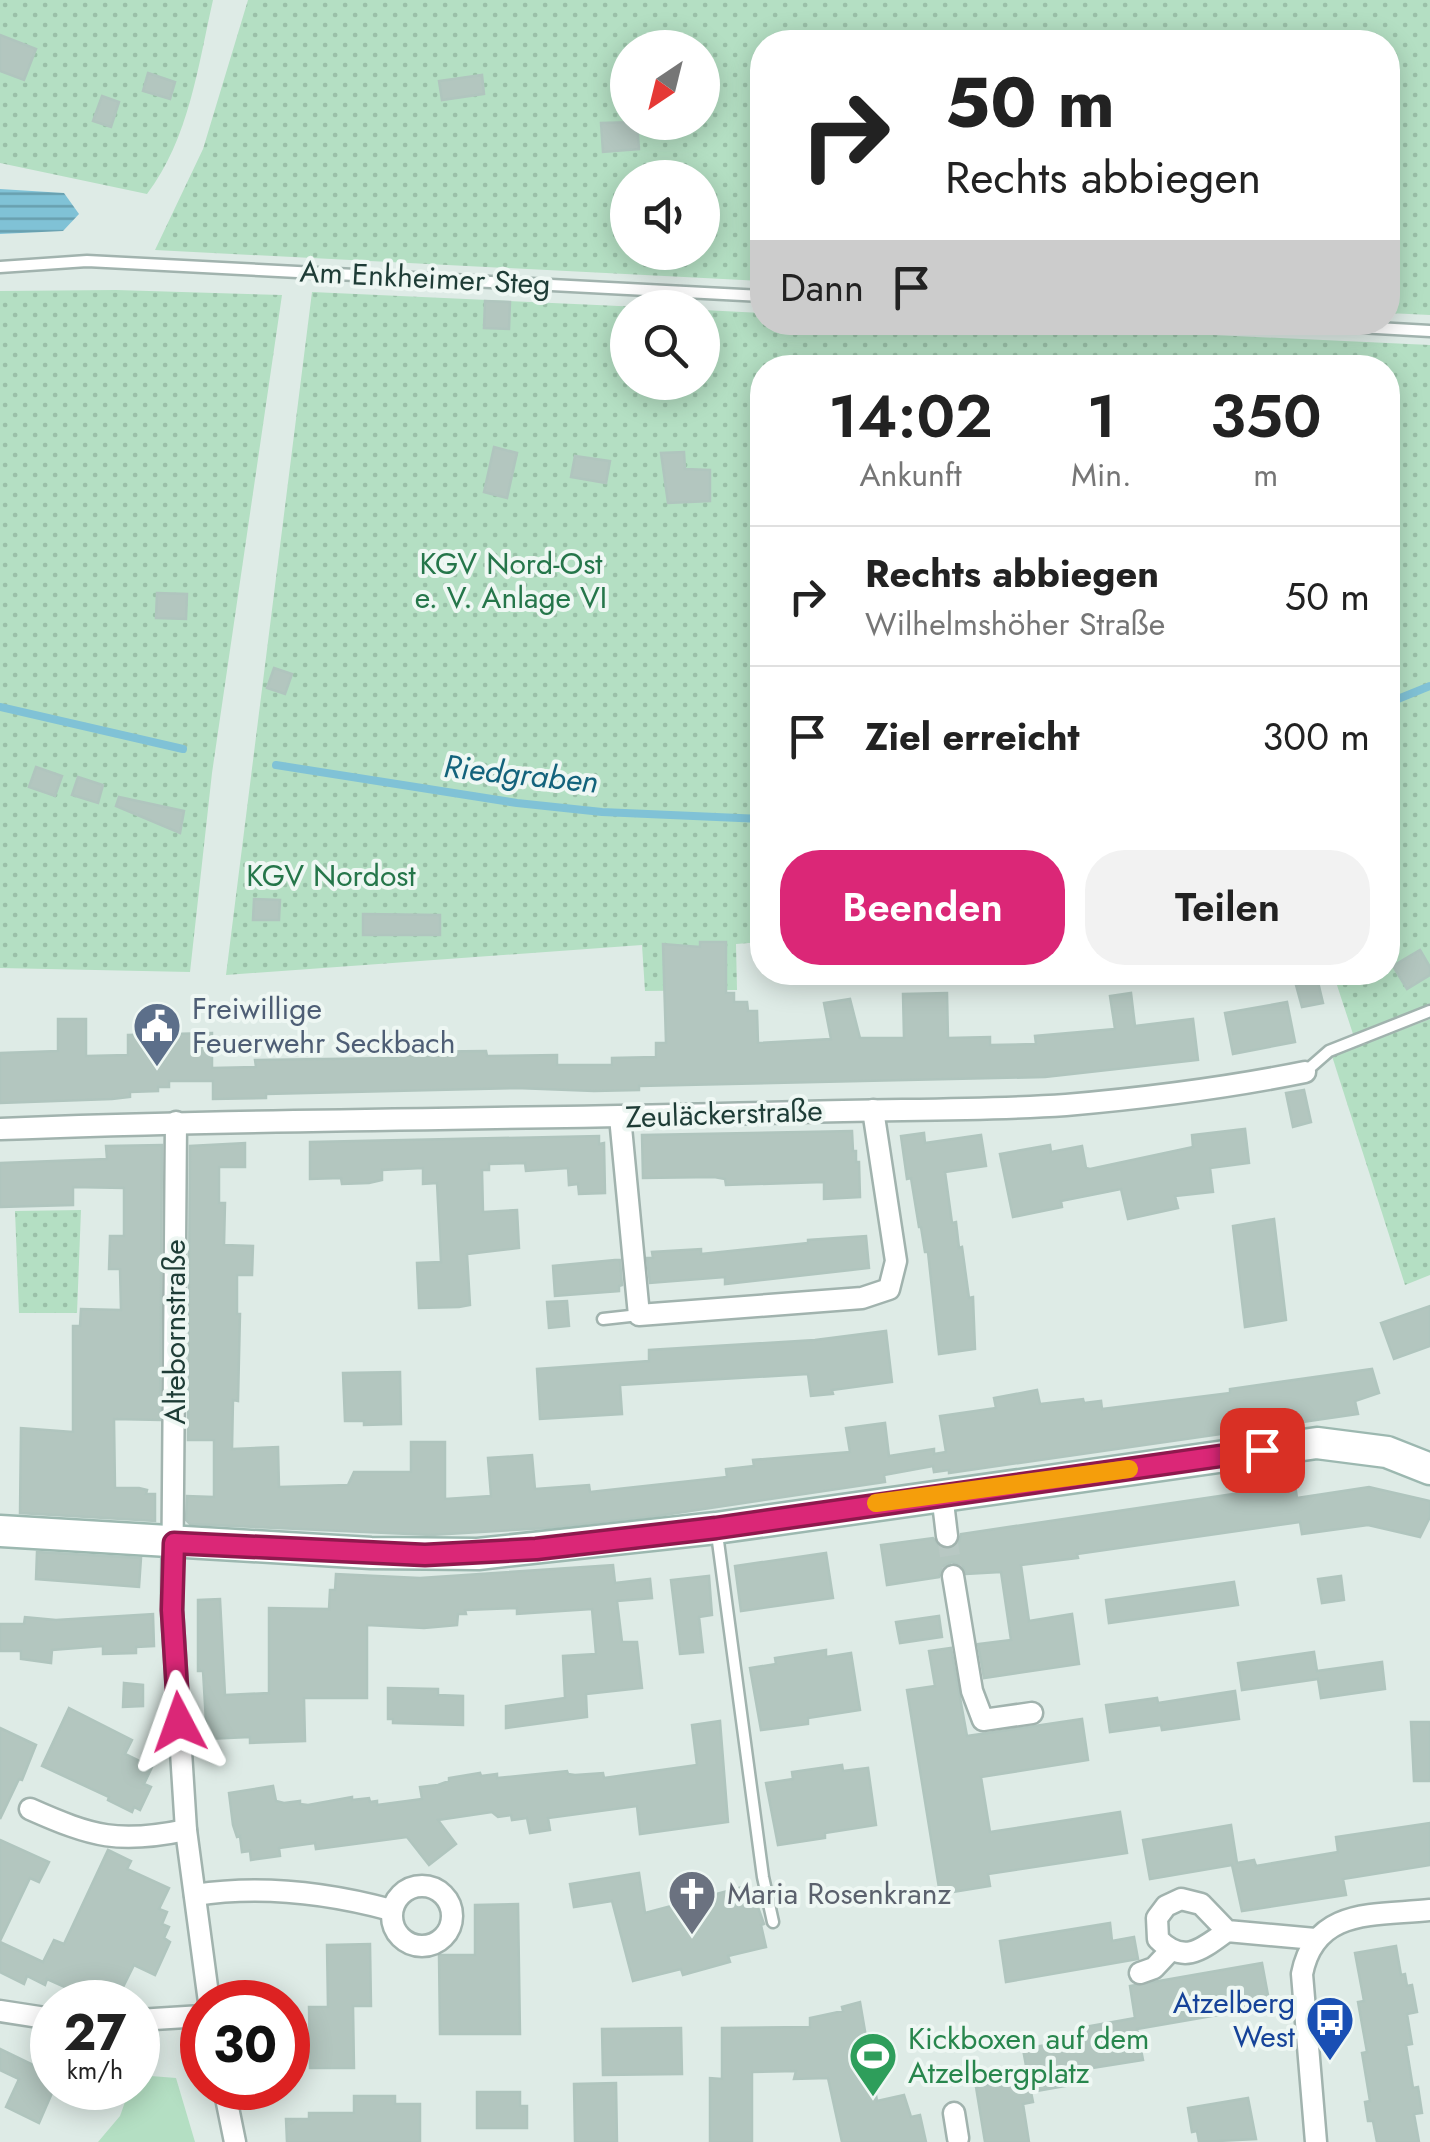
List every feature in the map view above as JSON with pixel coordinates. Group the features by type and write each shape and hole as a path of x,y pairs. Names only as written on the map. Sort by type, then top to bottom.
{"main road":[{"path":"0,1530 425,1555 536,1549 716,1528 1316,1442 1386,1452 1430,1470"}],"street":[{"name":"Zeuläckerstraße","path":"0,1129 1066,1104 1168,1094 1305,1072"},
{"path":"620,1117 639,1316 862,1298 890,1289 896,1260 874,1110"},
{"name":"Altebornstraße","path":"176,1122 172,1610 186,1830 206,1980"},
{"path":"942,1494 947,1536"},
{"path":"953,1576 972,1691 983,1720 1032,1712"},
{"path":"30,1809 119,1839 186,1830"},
{"path":"195,1895 234,1890 285,1892 391,1910"},
{"path":"1227,1931 1201,1904 1181,1899 1166,1906 1156,1918 1158,1939 1170,1951 1188,1954 1227,1931 1315,1939"},
{"path":"1316,2142 1302,1974 1315,1939 1322,1931 1348,1920 1430,1910"},
{"path":"1140,1973 1154,1968 1170,1951"},
{"path":"0,2011 30,2016"},
{"path":"228,2110 235,2142"},
{"path":"954,2113 958,2138"}],"lane":[{"name":"Am Enkheimer Steg","path":"0,267 87,261 750,295"},
{"path":"1400,329 1430,331"},
{"name":"Zeuläckerstraße","path":"1305,1072 1329,1051 1430,1011"},
{"path":"603,1319 639,1316"},
{"path":"716,1528 762,1876 773,1922"}],"green space":[{"path":"0,0 213,0 182,126 147,194 0,163"},
{"path":"248,0 1430,0 1430,315 1400,314 1400,30 750,30 750,280 155,250 203,149"},
{"path":"0,291 282,295 212,773 190,972 0,968"},
{"name":"KGV Nord-Ost e. V. Anlage VI","path":"312,292 610,306 610,400 720,400 720,311 750,312 750,335 1215,335 1430,345 1430,1005 1353,1034 1337,985 1400,985 1400,355 750,355 750,943 736,944 737,990 645,991 642,945 226,975"},
{"path":"1430,1019 1430,1275 1405,1285 1332,1056"},
{"path":"81,1210 77,1313 19,1313 15,1211"},
{"path":"160,2077 176,2078 180,2110 186,2110 195,2142 98,2142 122,2110 160,2110"}],"water":[{"path":"0,189 64,193 79,214 63,231 0,234"}],"building":[{"path":"0,35 36,49 24,80 0,71"},
{"path":"148,73 175,82 170,99 143,91"},
{"path":"482,75 484,94 442,100 439,81"},
{"path":"102,96 119,102 111,127 93,121"},
{"path":"601,123 610,123 610,140 638,140 639,149 603,152"},
{"path":"485,301 510,302 509,329 484,328"},
{"path":"494,447 517,453 507,498 484,492"},
{"path":"684,452 685,469 710,470 710,501 668,503 661,453"},
{"path":"575,456 610,461 606,483 571,477"},
{"path":"157,593 187,594 186,619 156,618"},
{"path":"274,668 292,674 285,694 267,688"},
{"path":"36,767 62,776 55,796 29,787"},
{"path":"78,777 103,785 98,803 72,795"},
{"path":"119,797 184,811 180,833 116,806"},
{"path":"254,899 280,900 279,920 253,920"},
{"path":"363,914 440,915 440,935 363,935"},
{"path":"700,942 726,942 726,993 734,993 734,1002 747,1002 748,1011 757,1011 758,1043 831,1039 824,1003 850,999 860,1038 904,1038 903,994 947,993 948,1038 990,1037 990,1045 1036,1044 1035,1036 1115,1029 1110,996 1131,993 1135,1026 1193,1019 1198,1060 1045,1077 639,1086 639,1090 594,1091 516,1088 266,1094 266,1098 213,1099 213,1081 169,1081 169,1087 130,1092 130,1097 0,1103 0,1053 58,1051 58,1019 86,1019 86,1056 128,1055 128,1035 212,1033 212,1068 256,1067 255,1060 397,1058 397,1052 557,1055 557,1065 612,1065 612,1058 656,1057 656,1043 666,1043 663,944 700,947"},
{"path":"1420,950 1430,975 1407,989 1400,978 1400,962"},
{"path":"1296,985 1319,985 1323,1003 1302,1007"},
{"path":"1287,1002 1295,1042 1233,1054 1225,1013"},
{"path":"1304,1090 1311,1122 1293,1127 1286,1093"},
{"path":"1245,1129 1249,1163 1210,1168 1213,1192 1175,1196 1178,1208 1128,1219 1121,1189 1061,1201 1062,1207 1013,1217 1000,1154 1050,1145 1051,1152 1082,1146 1086,1168 1090,1169 1193,1147 1192,1135"},
{"path":"852,1131 853,1151 859,1162 860,1197 824,1199 824,1182 726,1185 725,1179 714,1177 643,1178 642,1135"},
{"path":"924,1133 925,1143 981,1135 986,1166 945,1172 952,1223 956,1222 959,1248 962,1247 969,1298 973,1297 975,1349 939,1354 928,1252 919,1227 911,1178 907,1179 901,1136"},
{"path":"599,1136 599,1144 604,1143 605,1193 579,1194 578,1184 569,1185 568,1168 526,1171 525,1163 489,1164 489,1170 482,1170 483,1212 517,1210 519,1248 467,1254 470,1305 459,1307 419,1308 417,1263 441,1262 437,1183 423,1184 423,1168 382,1170 382,1180 369,1183 342,1184 341,1178 310,1179 310,1142"},
{"path":"245,1143 245,1167 219,1167 219,1203 225,1203 224,1245 253,1246 252,1275 237,1275 238,1401 233,1400 232,1449 278,1447 279,1487 348,1485 354,1472 411,1472 411,1442 445,1442 445,1499 491,1496 488,1458 532,1455 535,1489 589,1485 590,1492 727,1477 726,1469 754,1466 753,1460 850,1452 846,1428 885,1423 889,1456 934,1449 934,1454 946,1452 940,1416 996,1408 994,1398 1037,1390 1040,1404 1083,1399 1084,1403 1101,1401 1102,1409 1372,1369 1379,1393 1355,1401 1358,1414 1302,1422 1301,1415 1262,1421 1263,1428 949,1473 934,1472 933,1466 884,1475 885,1482 657,1516 431,1535 190,1524 186,1520 187,1496 214,1497 214,1440 188,1440 190,1146"},
{"path":"162,1145 160,1420 114,1419 115,1488 139,1488 147,1490 146,1494 155,1494 155,1521 20,1513 21,1428 73,1432 73,1326 80,1326 81,1309 121,1310 120,1269 109,1269 110,1236 124,1236 124,1188 73,1187 73,1205 0,1207 0,1163 107,1159 106,1146"},
{"path":"1274,1219 1286,1320 1245,1327 1233,1226"},
{"path":"866,1236 869,1268 725,1284 725,1277 650,1283 647,1258 653,1258 652,1252 701,1249 701,1254"},
{"path":"620,1260 619,1291 555,1296 553,1266"},
{"path":"567,1301 569,1326 549,1328 547,1302"},
{"path":"1430,1306 1430,1346 1394,1359 1381,1323"},
{"path":"886,1331 892,1382 811,1396 808,1374 620,1385 622,1414 540,1419 537,1369 649,1361 649,1350 815,1340"},
{"path":"400,1372 401,1424 345,1421 343,1373"},
{"path":"1295,1485 1297,1498 1369,1487 1430,1501 1430,1517 1420,1537 1368,1525 1302,1534 1300,1522 1021,1565 1029,1621 1072,1614 1079,1664 984,1678 978,1644 1011,1640 1001,1572 966,1574 963,1567 952,1562 944,1566 939,1577 887,1585 881,1545 933,1538 941,1548 950,1549 959,1542 961,1534"},
{"path":"37,1552 141,1558 139,1587 36,1579"},
{"path":"826,1553 833,1598 741,1611 735,1566"},
{"path":"613,1565 615,1583 650,1579 652,1598 617,1601 622,1642 637,1642 642,1688 586,1694 587,1717 506,1728 506,1706 565,1698 563,1656 596,1654 592,1609 517,1614 517,1608 465,1610 466,1614 458,1614 457,1625 367,1625 367,1698 304,1698 305,1741 250,1743 250,1737 207,1739 203,1671 198,1671 198,1600 220,1599 225,1695 269,1693 269,1608 329,1609 336,1574 420,1578"},
{"path":"709,1576 712,1615 699,1617 703,1652 680,1654 671,1580"},
{"path":"1341,1576 1344,1600 1322,1603 1318,1579"},
{"path":"1234,1582 1238,1605 1109,1623 1106,1600"},
{"path":"153,1614 154,1646 136,1647 136,1653 103,1654 103,1646 52,1650 51,1663 21,1659 21,1651 0,1651 0,1624 24,1624 25,1617 56,1620"},
{"path":"939,1616 942,1637 900,1643 896,1622"},
{"path":"951,1648 967,1736 1082,1719 1088,1760 981,1777 990,1832 1120,1812 1127,1853 988,1874 990,1886 940,1894 907,1690 935,1686 929,1651"},
{"path":"826,1650 826,1657 851,1653 860,1710 808,1718 808,1724 761,1730 750,1668 776,1664 775,1658"},
{"path":"1314,1652 1317,1671 1382,1662 1385,1689 1321,1698 1318,1679 1242,1690 1238,1663"},
{"path":"124,1683 143,1685 143,1706 123,1707"},
{"path":"388,1688 438,1689 438,1695 463,1696 463,1725 393,1723 393,1719 388,1719"},
{"path":"1235,1691 1239,1719 1162,1730 1161,1725 1110,1732 1106,1705 1157,1698 1158,1703"},
{"path":"69,1708 132,1740 125,1754 152,1767 144,1784 151,1787 140,1810 134,1807 132,1812 42,1766"},
{"path":"720,1721 728,1822 640,1834 637,1806 548,1818 550,1830 530,1833 527,1818 512,1820 511,1815 498,1817 492,1812 438,1820 456,1844 429,1865 407,1837 316,1849 315,1843 279,1848 280,1856 251,1860 250,1851 242,1852 240,1836 237,1837 233,1825 229,1793 273,1786 276,1801 284,1803 300,1801 308,1805 352,1797 369,1798 370,1802 377,1801 377,1805 422,1799 420,1787 480,1773 497,1774 497,1778 567,1771 575,1775 603,1773 604,1778 697,1765 692,1725"},
{"path":"1411,1722 1430,1722 1430,1781 1414,1781"},
{"path":"0,1728 36,1745 0,1819"},
{"path":"842,1765 843,1771 868,1768 876,1825 778,1845 766,1783 793,1779 792,1772"},
{"path":"1430,1823 1430,1865 1343,1879 1346,1895 1242,1911 1232,1865 1150,1879 1143,1840 1231,1825 1237,1863 1254,1860 1256,1866 1338,1852 1336,1837"},
{"path":"0,1840 49,1862 39,1882 30,1878 0,1941"},
{"path":"108,1850 131,1861 127,1869 169,1888 159,1909 167,1912 162,1924 169,1927 164,1938 170,1942 155,1975 134,1965 126,1980 35,1980 27,1976 24,1984 0,1972 0,1942 43,1962 54,1940 64,1944"},
{"name":"Maria Rosenkranz","path":"639,1873 645,1913 750,1885 764,1924 761,1925 766,1947 728,1956 730,1962 683,1975 681,1969 633,1981 612,1901 574,1907 570,1884"},
{"path":"518,1904 520,2034 440,2034 439,1955 475,1955 475,1905"},
{"path":"1110,1923 1112,1941 1134,1937 1138,1959 1006,1982 1000,1941"},
{"path":"370,1944 371,2006 353,2006 354,2068 310,2068 310,2007 328,2007 327,1945"},
{"path":"1396,1946 1401,1975 1405,1974 1407,1986 1412,1985 1417,2012 1407,2014 1412,2044 1406,2045 1413,2088 1418,2087 1422,2113 1414,2114 1419,2142 1377,2142 1365,2102 1370,2101 1362,2053 1367,2052 1358,2002 1364,2001 1355,1953"},
{"path":"1262,1963 1270,2006 1137,2029 1143,2060 1086,2069 1088,2082 1031,2092 1033,2102 1023,2104 1029,2142 985,2142 976,2087 1028,2077 1023,2049 1080,2039 1079,2028 1135,2018 1130,1986"},
{"path":"860,2002 877,2101 904,2095 911,2117 920,2115 926,2142 842,2142 828,2078 794,2079 796,2071 752,2072 752,2142 710,2142 710,2078 722,2079 722,2028 810,2027 810,2018 843,2011 842,2007"},
{"path":"681,2028 682,2074 603,2075 602,2029"},
{"path":"0,2049 30,2063 30,2110 45,2110 39,2123 6,2107 19,2079 0,2070"},
{"path":"616,2083 617,2142 575,2142 574,2084"},
{"path":"477,2092 520,2092 520,2106 527,2106 527,2128 477,2128"},
{"path":"354,2096 395,2096 395,2104 420,2104 420,2142 287,2142 286,2119 309,2119 309,2113 354,2113"},
{"path":"1248,2098 1256,2139 1199,2142 1197,2131 1192,2132 1188,2108"}],"waterway":[{"name":"Riedgraben","path":"1400,698 1430,686"},
{"name":"Riedgraben","path":"0,707 183,749"},
{"name":"Riedgraben","path":"276,765 517,803 602,812 750,818"}],"tunnel":[{"path":"947,1536 953,1576"}],"slow traffic":[{"path":"876,1503 1129,1469"}],"place":[{"name":"Freiwillige Feuerwehr Seckbach","path":"157,1068"},
{"name":"Maria Rosenkranz","path":"692,1936"},
{"name":"Atzelberg West","path":"1330,2062"},
{"name":"Kickboxen auf dem Atzelbergplatz","path":"873,2098"}],"route":[{"path":"179,1722 172,1610 174,1543 478,1554 716,1528 1262,1450"}],"park label":[{"name":"KGV Nordost","path":"331,876"}]}
